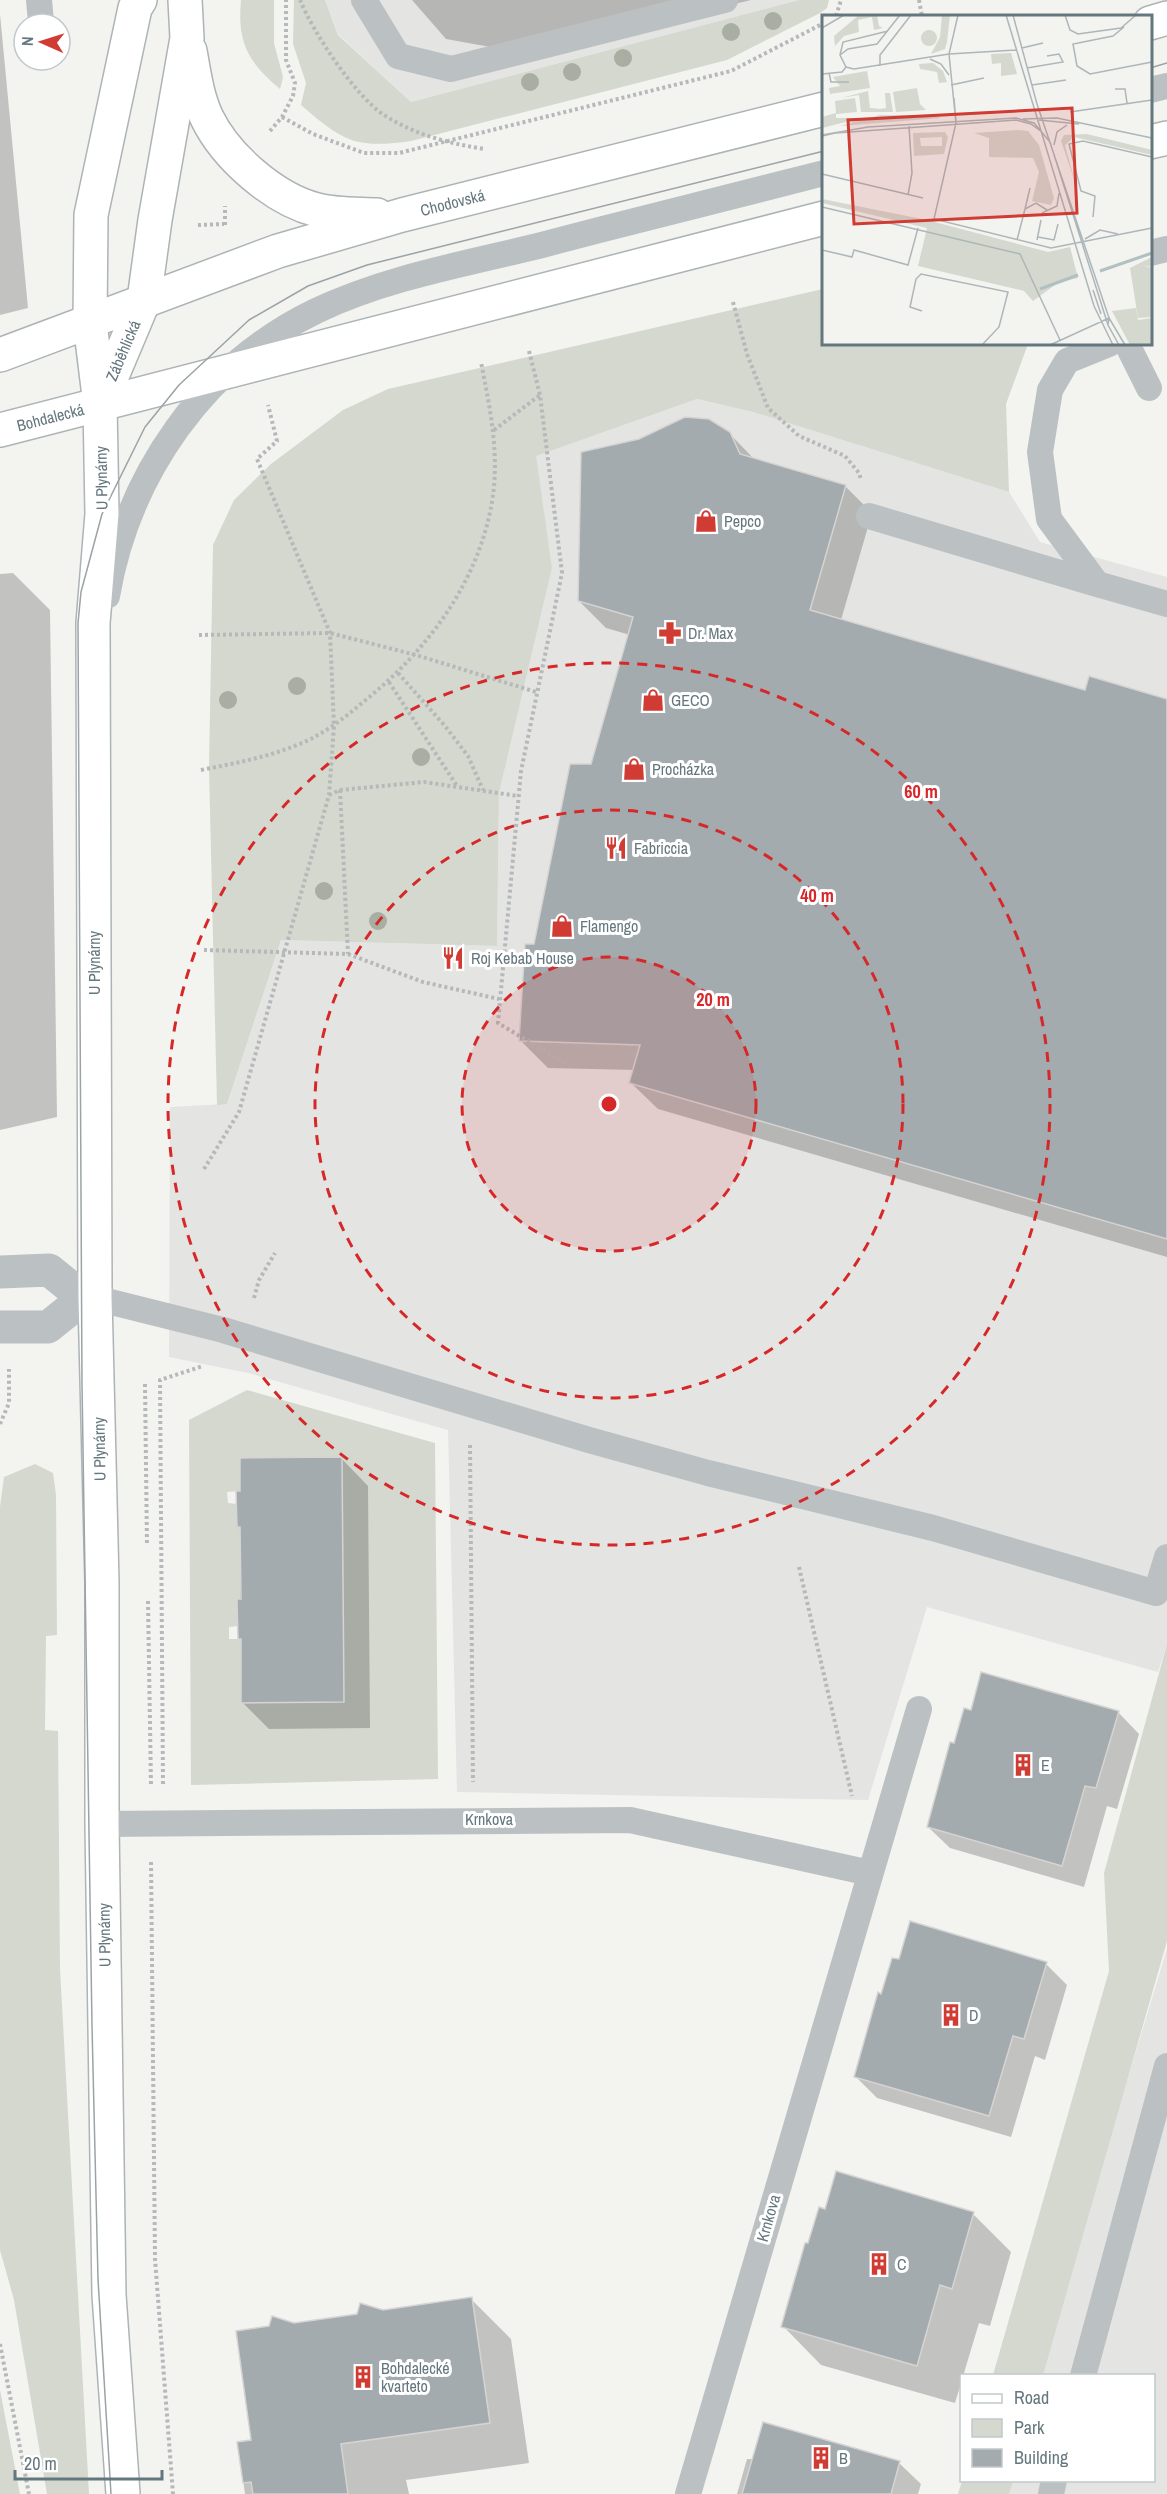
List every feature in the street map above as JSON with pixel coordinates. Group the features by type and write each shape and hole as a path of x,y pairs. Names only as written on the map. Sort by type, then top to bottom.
{"street":[{"name":"Záběhlická","path":"100,404 90,323 91,215 135,8 140,0"},
{"name":"Záběhlická","path":"100,404 144,300 155,220 187,38 185,0"},
{"path":"1152,22 1167,18"},
{"path":"187,38 198,90 207,118 227,148 259,178 295,201 317,210 402,215"},
{"name":"Chodovská","path":"90,323 144,300 278,251 402,215 822,110"},
{"path":"1152,142 1167,138"},
{"path":"100,404 822,219"},
{"path":"0,355 90,323"},
{"name":"Bohdalecká","path":"0,430 100,404"},
{"name":"U Plynárny","path":"100,404 102,514 93,623 95,1299 108,1823 109,2295 123,2494"},
{"path":"0,1272 49,1270 95,1299 48,1327 0,1327"}],"lane":[{"path":"364,0 398,56 451,69 725,0"},
{"path":"1152,90 1167,86"},
{"path":"822,174 407,279 350,297 315,312 255,349 233,369 196,404 151,465 120,536 103,623 95,1299 223,1330 470,1405 708,1473 933,1528 1156,1593 1167,1557"},
{"path":"1152,253 1167,249"},
{"path":"1097,584 1049,519 1040,452 1050,390 1067,362 1107,345"},
{"path":"1128,345 1149,388"},
{"path":"869,516 1167,604"},
{"name":"Krnkova","path":"688,2494 919,1709"},
{"name":"Krnkova","path":"108,1823 630,1820 870,1873"},
{"path":"108,1823 129,2435 137,2494"},
{"path":"1084,2374 1167,2066"}],"path":[{"path":"286,0 286,60 295,83 293,96 282,117 313,134 364,153 399,153 731,71 822,24"},
{"path":"836,15 841,0"},
{"path":"919,0 922,15"},
{"path":"733,302 747,354 768,408 799,436 845,456 859,473"},
{"path":"530,351 540,395 562,573 536,692 518,796 498,1023 566,1064"},
{"path":"201,770 264,758 334,726 388,682 416,655 456,601 481,549 492,501 494,430 481,362"},
{"path":"494,430 540,395"},
{"path":"204,1169 239,1112 329,795 334,726 330,633 257,459 277,441 269,411"},
{"path":"199,635 330,633 416,655 536,692"},
{"path":"398,673 468,756 483,790"},
{"path":"388,682 458,786"},
{"path":"329,795 340,790 424,783 518,796"},
{"path":"340,790 348,954"},
{"path":"204,950 348,954 423,982 499,999"},
{"path":"243,1298 254,1301 259,1280 275,1253"},
{"path":"163,1786 160,1380 212,1363"},
{"path":"0,1424 9,1403 9,1364"},
{"path":"470,1405 473,1766"},
{"path":"799,1567 854,1805"},
{"path":"151,1857 155,2259 173,2494"},
{"path":"0,2344 29,2494"}],"shaded area":[{"path":"325,0 799,0 411,102 338,34"},
{"path":"697,399 753,412 1009,492 1040,542 1167,577 1167,1644 1158,1672 927,1607 868,1800 457,1792 448,1430 248,1373 169,1357 170,1107 227,1104 281,940 497,946 499,793 552,568 535,456"},
{"path":"1167,1949 1167,2494 1002,2494 1006,2482 1155,2482 1155,2374 1038,2374"}],"green space":[{"path":"241,0 274,0 274,43 283,77 280,89 260,70 247,51 241,28"},
{"path":"294,0 325,0 338,35 411,102 799,0 829,0 827,8 820,13 727,60 411,141 376,144 350,140 328,127 301,105 306,83 293,44"},
{"path":"822,289 822,345 1028,345 1006,404 1009,492 753,412 697,399 536,456 552,568 499,793 497,946 281,940 227,1104 217,1105 209,768 213,545 234,500 271,464 343,410 388,389"},
{"path":"247,1390 435,1443 438,1779 191,1785 189,1420","holes":["240,1458 342,1458 343,1702 241,1703 241,1639 229,1639 229,1627 238,1626 237,1599 241,1599 240,1527 237,1504 228,1503 227,1492 240,1491"]},
{"path":"35,1464 53,1473 56,1495 57,1635 46,1636 45,1730 58,1731 60,1969 89,2494 47,2494 14,2300 0,2250 0,1507 4,1477"},
{"path":"1167,1644 1167,1941 1043,2374 993,2374 1109,1971 1104,1873"},
{"path":"0,2390 20,2494 0,2494"},
{"path":"961,2482 1013,2482 1009,2494 958,2494"}],"building":[{"path":"685,417 709,419 730,432 740,454 846,485 810,610 1085,690 1089,676 1167,699 1167,1239 629,1083 640,1045 519,1041 525,944 534,944 570,764 591,764 633,617 578,601 581,452 639,439"},
{"path":"342,1457 344,1702 241,1703 241,1639 238,1639 237,1599 241,1599 240,1527 237,1527 236,1491 240,1491 240,1458"},
{"name":"E","path":"981,1672 1119,1711 1096,1788 1085,1786 1062,1866 927,1827 950,1742 954,1743 964,1708 971,1710"},
{"name":"D","path":"910,1921 1047,1962 1024,2039 1013,2036 989,2116 854,2077 878,1992 881,1994 892,1958 899,1959"},
{"name":"C","path":"836,2171 974,2212 952,2289 940,2285 917,2366 781,2327 805,2243 808,2243 819,2207 825,2209"},
{"name":"Bohdalecké kvarteto","path":"472,2297 490,2423 341,2444 348,2494 253,2494 251,2482 243,2483 237,2442 251,2440 236,2331 269,2326 272,2316 294,2323 357,2314 360,2303 383,2310"},
{"name":"B","path":"763,2422 900,2461 891,2494 742,2494"}],"tram line":[{"path":"1152,67 1167,63"},
{"path":"111,2494 98,2279 92,2026 82,1384 78,623 81,592 102,514 145,427 179,385 249,320 308,286 367,265 822,151"}],"place":[{"name":"Pepco","path":"706,521"},
{"name":"Dr. Max","path":"670,633"},
{"name":"GECO","path":"653,700"},
{"name":"Procházka","path":"634,769"},
{"name":"Fabriccia","path":"616,848"},
{"name":"Flamengo","path":"562,926"},
{"name":"Roj Kebab House","path":"453,958"},
{"name":"E","path":"1023,1765"},
{"name":"D","path":"951,2015"},
{"name":"C","path":"879,2264"},
{"name":"Bohdalecké kvarteto","path":"363,2377"},
{"name":"B","path":"821,2458"}]}
